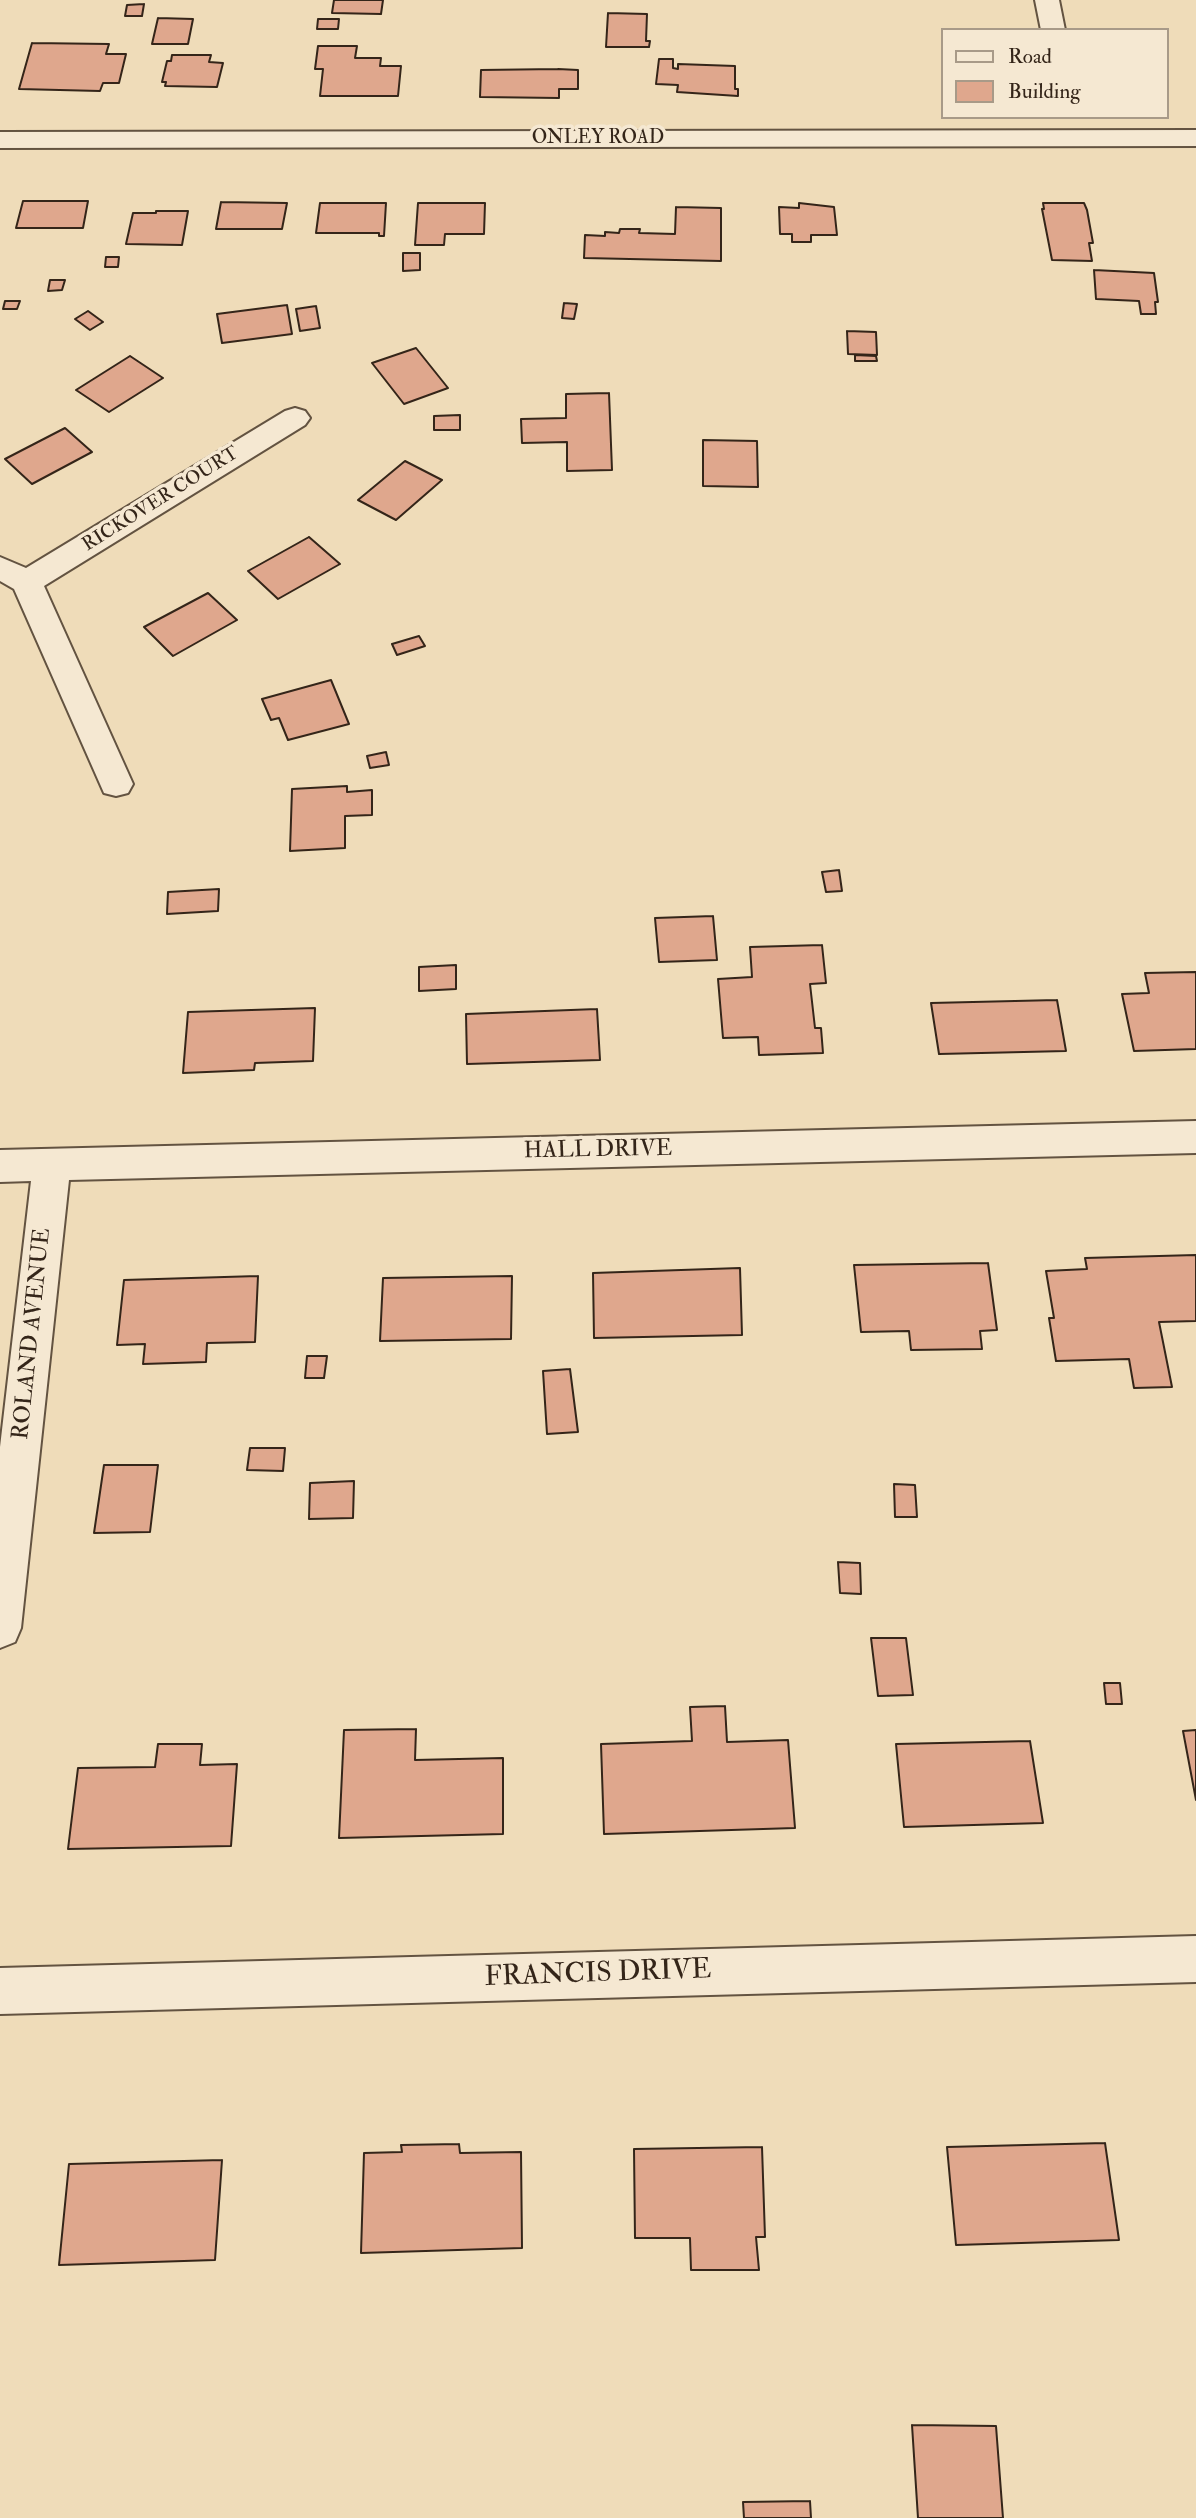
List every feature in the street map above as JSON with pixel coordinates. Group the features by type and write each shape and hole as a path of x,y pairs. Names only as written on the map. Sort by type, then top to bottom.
{"street":[{"path":"1047,0 1053,28"},
{"name":"ONLEY ROAD","path":"0,140 1073,128 1196,138"},
{"name":"RICKOVER COURT","path":"14,575 295,418"},
{"path":"14,575 116,784"},
{"name":"HALL DRIVE","path":"0,1166 1196,1137"},
{"name":"ROLAND AVENUE","path":"0,1629 52,1164"},
{"name":"FRANCIS DRIVE","path":"0,1992 1196,1959"}],"building":[{"path":"334,0 383,0 381,14 332,13"},
{"path":"144,4 142,16 125,16 127,5"},
{"path":"608,13 647,14 646,41 650,41 649,47 606,47"},
{"path":"158,18 193,19 188,44 152,44"},
{"path":"318,19 339,19 338,29 317,29"},
{"path":"32,43 109,44 106,54 126,54 119,83 103,83 100,91 19,89"},
{"path":"318,46 357,46 355,58 381,58 380,66 401,66 398,96 320,96 323,69 315,69"},
{"path":"172,55 211,55 209,62 223,63 217,87 165,86 166,82 162,82 167,61 171,61"},
{"path":"659,59 673,59 673,68 678,69 678,64 735,66 735,89 738,89 738,96 677,92 678,85 656,84"},
{"path":"481,70 578,70 578,89 559,89 559,98 480,97"},
{"path":"23,201 88,201 83,228 16,228"},
{"path":"221,202 287,203 282,229 216,229"},
{"path":"320,203 386,203 384,236 379,236 379,233 316,233"},
{"path":"418,203 485,203 484,234 445,234 444,245 415,245"},
{"path":"799,203 834,207 837,235 811,235 811,242 792,242 792,234 780,234 779,207 799,208"},
{"path":"1043,203 1084,203 1093,243 1089,243 1092,261 1052,260"},
{"path":"676,207 721,208 721,261 584,258 585,235 605,236 605,232 619,233 620,229 640,229 639,233 675,234"},
{"path":"188,211 182,245 126,244 133,213"},
{"path":"403,253 420,253 420,270 403,271"},
{"path":"106,257 119,257 118,267 105,267"},
{"path":"1094,270 1154,273 1158,302 1155,302 1156,314 1141,314 1139,301 1096,299"},
{"path":"50,280 65,280 62,290 48,291"},
{"path":"5,301 20,301 17,309 3,309"},
{"path":"564,303 577,304 574,319 562,318"},
{"path":"287,305 292,334 222,343 217,314"},
{"path":"316,306 320,328 300,331 296,309"},
{"path":"88,311 103,322 90,330 75,319"},
{"path":"847,331 876,332 877,355 848,354"},
{"path":"416,348 448,388 404,404 372,363"},
{"path":"855,355 876,356 877,361 855,361"},
{"path":"130,356 163,378 109,412 76,390"},
{"path":"609,393 612,470 567,471 567,442 522,443 521,419 566,418 566,394"},
{"path":"460,415 460,430 434,430 434,416"},
{"path":"65,428 92,452 32,484 5,459"},
{"path":"703,440 757,441 758,487 703,486"},
{"path":"405,461 442,480 396,520 358,500"},
{"path":"309,537 340,564 278,599 248,571"},
{"path":"208,593 237,620 173,656 144,627"},
{"path":"419,636 425,646 397,655 392,644"},
{"path":"331,680 349,724 288,740 279,718 271,720 262,699"},
{"path":"386,752 389,765 370,768 367,756"},
{"path":"347,786 347,792 372,790 372,815 345,816 345,848 290,851 292,789"},
{"path":"839,870 842,891 826,892 822,872"},
{"path":"219,889 218,911 167,914 168,892"},
{"path":"713,916 717,960 659,962 655,918"},
{"path":"822,945 826,983 810,984 815,1028 821,1028 823,1053 759,1055 758,1037 723,1038 718,979 752,977 750,947"},
{"path":"456,965 456,989 419,991 419,967"},
{"path":"1196,972 1196,1049 1134,1051 1122,994 1149,993 1145,973"},
{"path":"1057,1000 1066,1051 939,1054 931,1003"},
{"path":"315,1008 313,1061 255,1063 254,1070 183,1073 188,1012"},
{"path":"597,1009 600,1060 467,1064 466,1014"},
{"path":"1196,1255 1196,1321 1159,1322 1172,1387 1134,1388 1129,1359 1056,1361 1049,1318 1054,1318 1046,1271 1087,1269 1085,1258"},
{"path":"988,1263 997,1330 980,1331 982,1349 911,1350 909,1331 861,1332 854,1265"},
{"path":"740,1268 742,1335 594,1338 593,1273"},
{"path":"258,1276 255,1342 207,1343 206,1362 143,1364 145,1344 117,1345 124,1280"},
{"path":"512,1276 511,1339 380,1341 383,1278"},
{"path":"307,1356 327,1356 324,1378 305,1378"},
{"path":"570,1369 578,1432 547,1434 543,1371"},
{"path":"250,1448 285,1448 283,1471 247,1470"},
{"path":"104,1465 158,1465 150,1532 94,1533"},
{"path":"354,1481 353,1518 309,1519 310,1483"},
{"path":"894,1484 915,1485 917,1517 895,1517"},
{"path":"838,1562 860,1563 861,1594 840,1593"},
{"path":"871,1638 906,1638 913,1695 878,1696"},
{"path":"1104,1683 1120,1683 1122,1704 1106,1704"},
{"path":"725,1706 727,1742 788,1740 795,1828 604,1834 601,1744 692,1741 690,1707"},
{"path":"416,1729 415,1760 503,1758 503,1834 339,1838 344,1730"},
{"path":"1196,1730 1196,1800 1183,1731"},
{"path":"1030,1741 1043,1823 904,1827 896,1744"},
{"path":"158,1744 202,1744 200,1765 237,1764 231,1846 68,1849 78,1768 155,1767"},
{"path":"1105,2143 1119,2240 956,2245 947,2147"},
{"path":"459,2144 460,2153 521,2152 522,2248 361,2253 364,2153 402,2152 401,2145"},
{"path":"762,2147 765,2237 756,2237 759,2270 691,2270 690,2238 635,2238 634,2149"},
{"path":"222,2160 215,2260 59,2265 69,2164"},
{"path":"912,2425 996,2426 1003,2518 918,2518"},
{"path":"810,2501 811,2518 744,2518 743,2502"}]}
